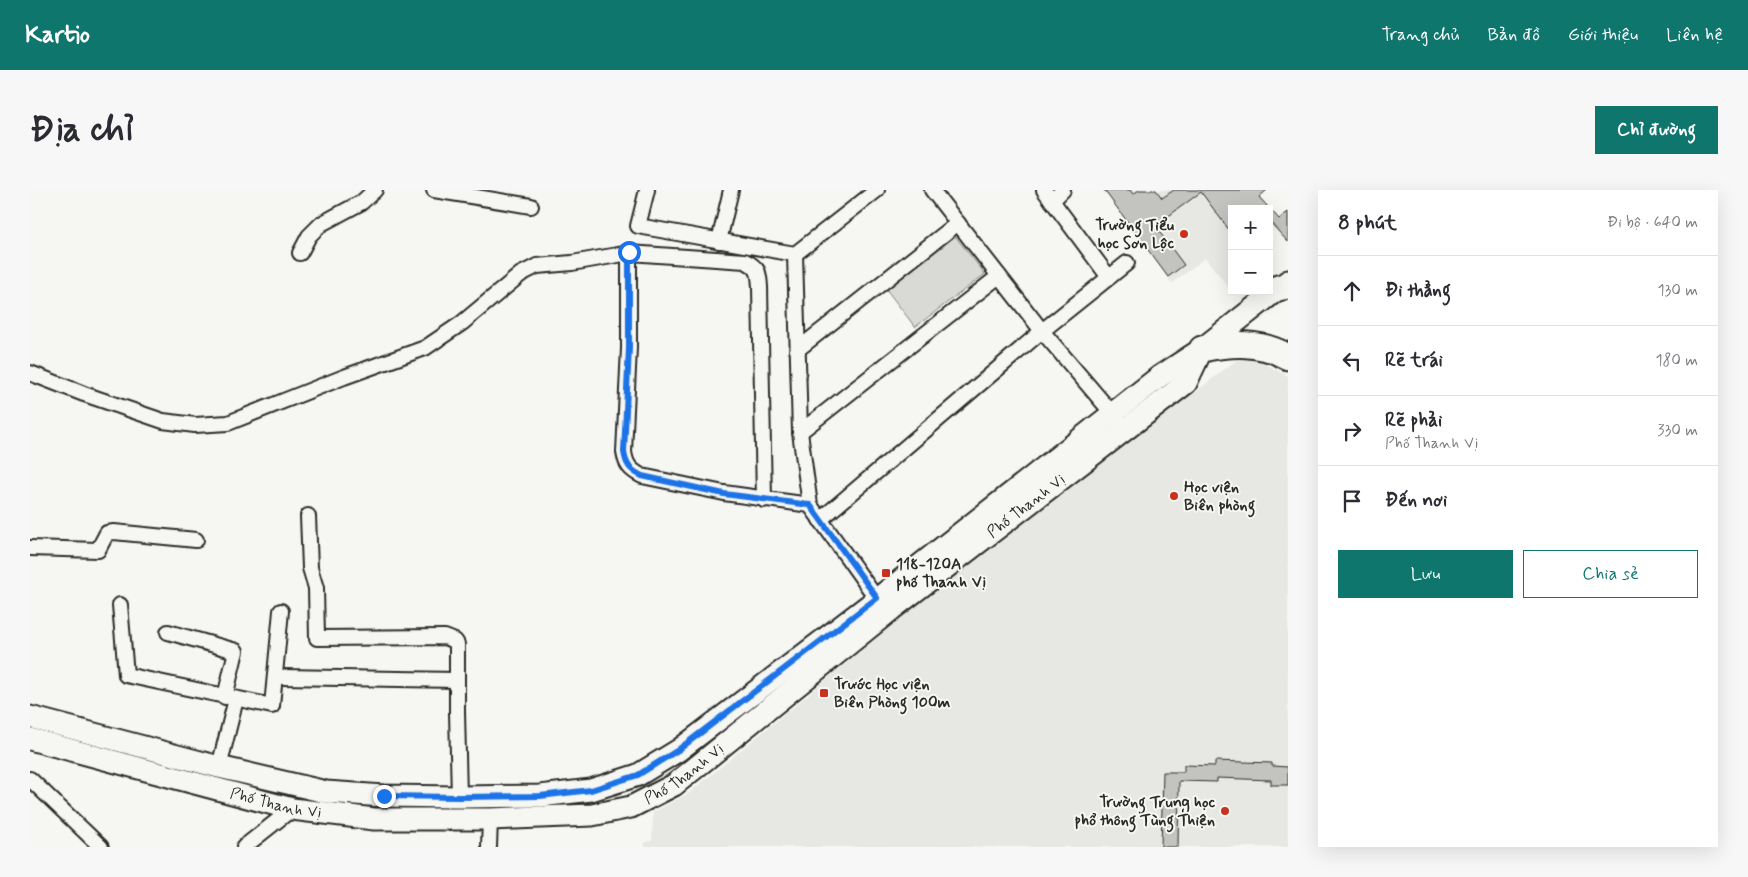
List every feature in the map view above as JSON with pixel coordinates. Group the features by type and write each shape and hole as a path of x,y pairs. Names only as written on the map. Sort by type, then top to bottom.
{"highway":[{"path":"1202,349 1227,344 1253,345 1275,350 1288,357"}],"main road":[{"name":"Phố Thanh Vị","path":"30,739 292,809 374,819 490,819 592,815 631,807 674,785 885,604 1119,421 1159,377 1202,349 1285,285"},
{"name":"Phố Thanh Vị","path":"30,717 219,767 326,792 384,796 459,797 540,796 591,790 638,775 678,750 885,604"}],"street":[{"path":"300,253 308,236 321,224 362,202 375,190"},
{"path":"647,190 638,226 795,254"},
{"path":"719,241 731,190"},
{"path":"877,190 861,195 795,254 800,432 810,505 885,604"},
{"path":"932,190 1042,331 1119,421"},
{"path":"1063,190 1048,195 1108,276"},
{"path":"442,191 531,206"},
{"path":"798,350 958,223"},
{"path":"629,252 629,348 624,452 626,463 631,471 642,476 689,487 764,500 810,505"},
{"path":"30,373 163,421 195,425 228,423 344,377 425,348 462,323 521,274 537,266 572,263 629,252 746,261 756,266 759,272 764,500"},
{"path":"820,520 1042,331 1126,263"},
{"path":"800,432 999,276"},
{"path":"308,516 310,568 316,588 317,638 452,638 457,644 459,797"},
{"path":"30,548 98,550 107,533 114,532 196,540"},
{"path":"120,605 126,675 272,706 281,611"},
{"path":"168,632 236,651 231,698 219,767"},
{"path":"282,677 457,680"},
{"path":"30,779 101,847"},
{"path":"246,846 292,809"},
{"path":"489,847 490,819"}],"shaded area":[{"name":"Trường Tiểu học Sơn Lộc","path":"1104,190 1227,190 1231,205 1228,205 1228,286 1205,258 1172,283"},
{"path":"955,236 985,274 915,327 886,289"},
{"name":"Học viện Biên phòng","path":"1253,358 1288,376 1288,847 645,847 645,842 652,841 653,812 688,794 903,616 1237,360"}],"building":[{"path":"1104,190 1130,190 1133,194 1139,190 1156,190 1162,198 1174,190 1267,190 1259,197 1266,205 1228,205 1228,229 1201,192 1155,226 1184,265 1168,277"},
{"path":"1273,212 1279,219 1288,212 1288,242 1273,225"},
{"path":"1215,761 1272,763 1272,766 1288,767 1288,785 1271,785 1271,780 1217,778 1217,782 1179,781 1178,847 1161,847 1163,772 1184,772 1184,765 1215,766"}],"place":[{"name":"Trường Tiểu học Sơn Lộc","path":"1184,234"},
{"name":"Học viện Biên phòng","path":"1174,496"},
{"name":"118-120A phố Thanh Vị","path":"886,573"},
{"name":"Trước Học viện Biên Phòng 100m","path":"824,693"},
{"name":"Trường Trung học phổ thông Tùng Thiện","path":"1225,811"}],"route":[{"path":"384,796 540,796 591,790 638,775 678,750 877,598 810,505 724,494 642,476 631,471 626,463 624,452 629,348 629,252"}]}
